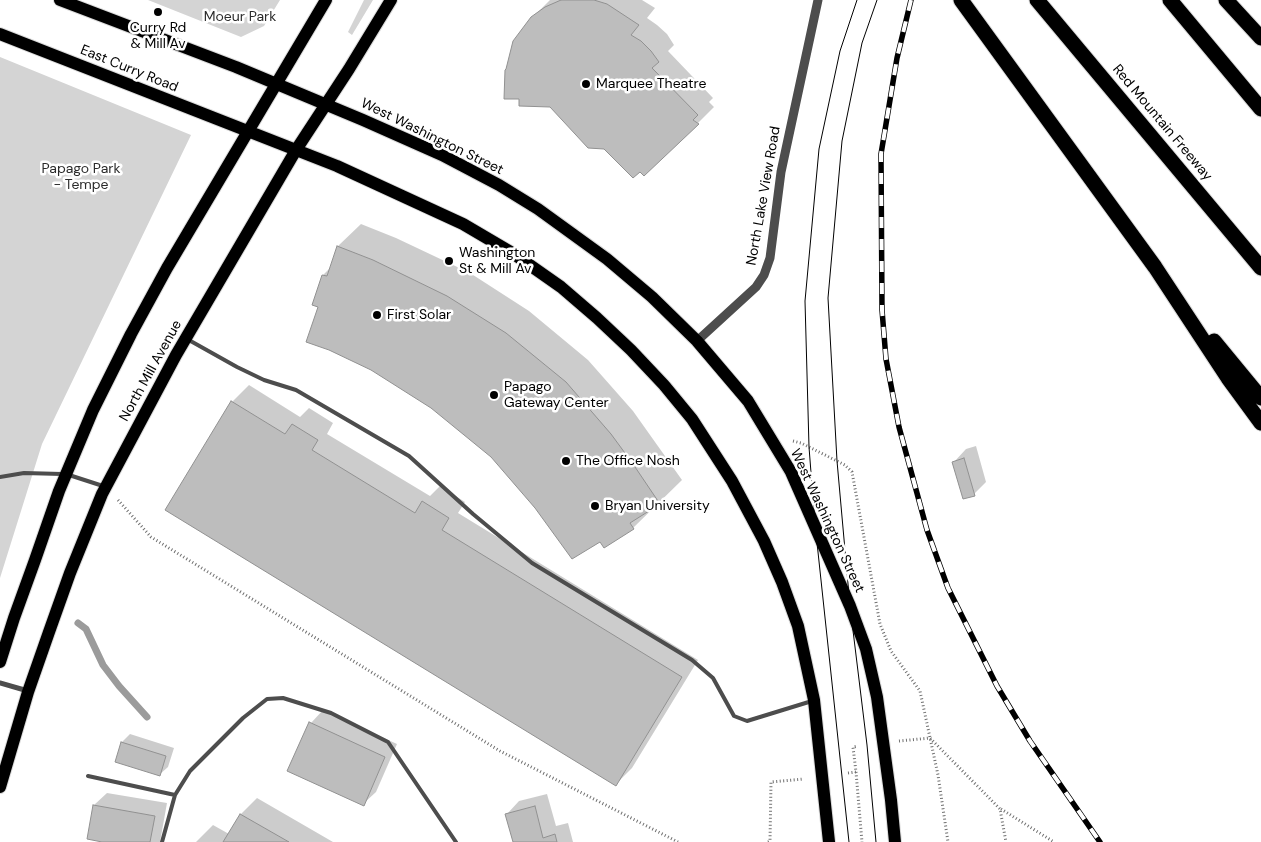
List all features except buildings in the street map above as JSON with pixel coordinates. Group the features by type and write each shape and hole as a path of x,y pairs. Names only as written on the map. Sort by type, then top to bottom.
{"highway":[{"path":"960,0 1155,267 1261,398"},
{"name":"Red Mountain Freeway","path":"1037,0 1261,268"},
{"path":"1170,0 1261,109"},
{"path":"1226,0 1261,38"},
{"path":"1155,267 1228,378 1261,424"}],"main road":[{"path":"60,0 236,66 277,84"},
{"path":"0,662 66,474 93,410 131,334 247,132 326,0"},
{"name":"North Mill Avenue","path":"0,787 28,692 70,573 106,487 186,339 296,150 327,105 391,0"},
{"name":"East Curry Road","path":"0,34 247,132"},
{"name":"West Washington Street","path":"277,84 442,155 499,185 538,209 607,259 652,297 697,341 748,401 791,472 850,606 866,649 877,697 895,842"},
{"path":"247,132 337,166 463,224 514,254 568,293 597,318 638,357 692,419 732,481 764,541 798,626 814,700 829,842"}],"street":[{"name":"North Lake View Road","path":"697,341 756,287 764,275 770,258 781,172 818,0"},
{"path":"0,683 28,692"}],"lane":[{"path":"186,339 264,380 296,390 409,456 473,514 532,563 692,660 713,678 734,716 747,721 814,700"},
{"path":"0,477 24,473 66,474 106,487"},
{"path":"162,842 175,795 190,771 243,718 267,699 283,698 331,713 388,742 456,842"},
{"path":"88,776 175,795"}],"path":[{"path":"801,443 845,465 852,472 880,624 891,651 920,691 938,775 948,842"},
{"path":"106,487 151,537 500,752 678,842"},
{"path":"898,741 930,738"},
{"path":"930,738 1000,809 1054,842"},
{"path":"858,746 853,747 862,842"},
{"path":"848,773 856,772"},
{"path":"769,841 771,782 805,778"},
{"path":"1000,809 1006,842"}],"green space":[{"name":"Moeur Park","path":"148,0 280,0 264,26 241,37"},
{"path":"364,0 373,0 352,35 348,32"},
{"name":"Papago Park - Tempe","path":"0,57 191,135 42,444 0,578"}],"waterway":[{"path":"78,623 86,629 103,665 147,717"}],"tram line":[{"path":"849,842 815,524 809,447 805,301 819,149 840,51 857,0"},
{"path":"876,842 867,745 850,606 837,461 828,298 842,141 862,43 877,0"}],"railway":[{"path":"911,0 897,58 881,154 882,310 886,359 899,427 927,530 948,588 997,686 1030,741 1100,842"}],"place":[{"name":"Curry Rd & Mill Av","path":"158,12"},
{"name":"Marquee Theatre","path":"586,84"},
{"name":"Washington St & Mill Av","path":"449,261"},
{"name":"First Solar","path":"377,315"},
{"name":"Papago Gateway Center","path":"494,395"},
{"name":"The Office Nosh","path":"566,461"},
{"name":"Bryan University","path":"595,506"}]}
